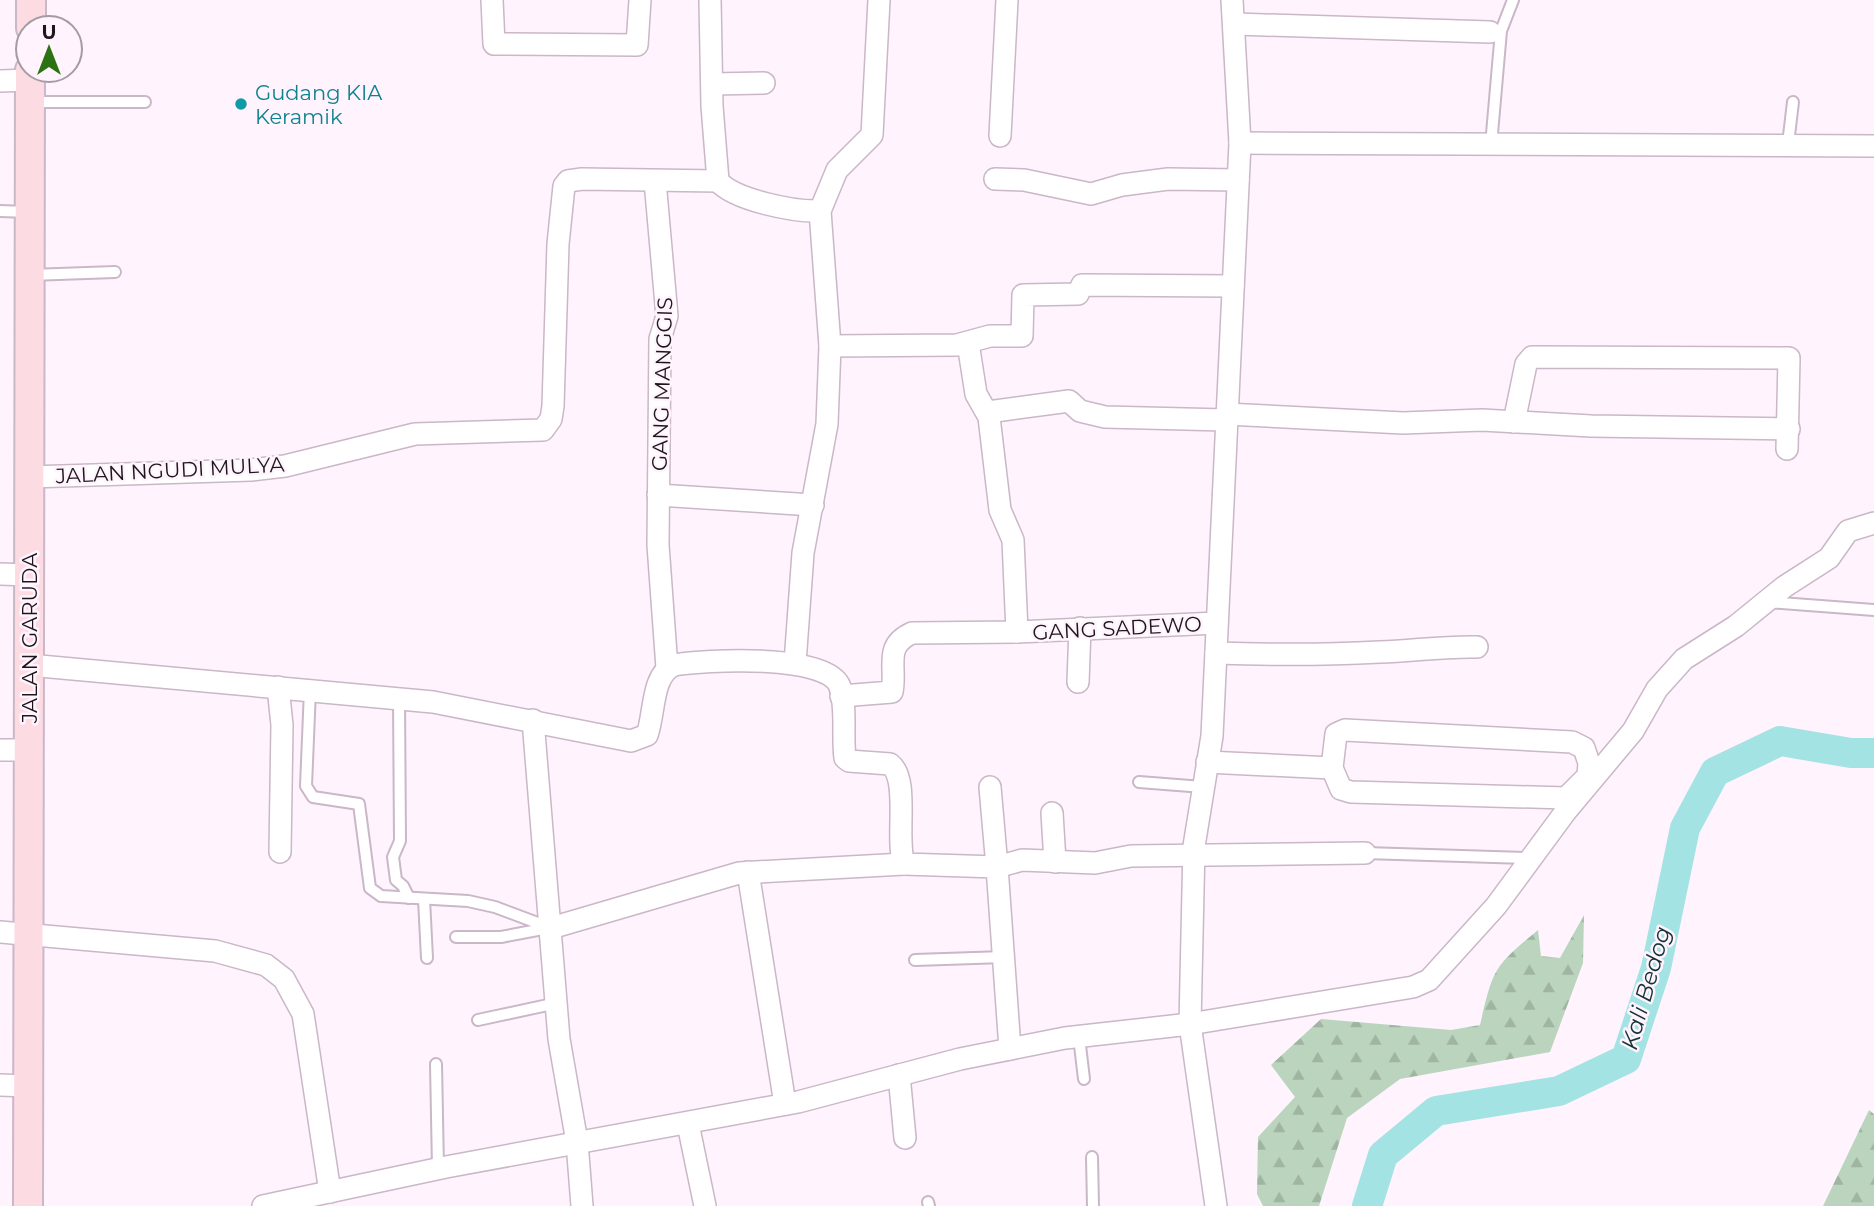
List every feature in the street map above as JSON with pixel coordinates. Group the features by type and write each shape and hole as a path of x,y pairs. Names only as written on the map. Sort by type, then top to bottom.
{"main road":[{"name":"JALAN GARUDA","path":"28,1206 29,84"}],"street":[{"path":"492,0 494,44 637,45 640,0"},
{"path":"710,0 718,181"},
{"path":"795,663 803,553 827,424 830,346 820,211 837,170 872,135 879,0"},
{"path":"1000,136 1007,0"},
{"path":"1216,1206 1190,1024 1193,855 1212,736 1240,142 1236,24 1226,1"},
{"path":"1236,24 1490,32"},
{"path":"712,84 764,83"},
{"path":"1240,142 1874,146"},
{"name":"JALAN NGUDI MULYA","path":"30,477 251,470 305,462 374,442 415,435 543,430 551,419 553,405 558,244 564,186 568,181 582,179 655,181"},
{"path":"995,179 1024,180 1091,194 1122,185 1168,179 1238,180"},
{"path":"655,181 718,181 733,192 788,209 820,211"},
{"name":"GANG MANGGIS","path":"655,181 667,316 660,339 658,545 667,668"},
{"path":"830,346 968,343 978,338 1022,336 1023,295 1078,294 1082,285 1233,286"},
{"path":"968,343 976,394 988,412 999,503 1013,540 1017,632"},
{"path":"988,412 1069,401 1080,411 1105,417 1226,417 1403,423 1514,422 1788,439 1789,358 1532,357 1526,364 1514,422"},
{"path":"659,495 813,505"},
{"path":"262,1206 438,1168 785,1104 1010,1049 1079,1037 1190,1024 1413,987 1429,980 1496,906 1534,858 1566,811 1633,731 1657,689 1684,659 1736,626 1804,573 1829,558 1854,527 1874,523"},
{"path":"0,574 29,575"},
{"name":"GANG SADEWO","path":"841,696 892,692 896,646 900,638 912,633 1017,632 1217,623"},
{"path":"1078,682 1080,628"},
{"path":"1216,653 1275,655 1404,651 1435,646 1478,647"},
{"path":"29,665 399,698 533,720 626,740 647,735 652,722 659,680 667,668 683,664 795,663 836,679 841,696 845,758 849,761 890,764 899,779 900,841 904,864"},
{"path":"278,687 282,725 280,852"},
{"path":"533,720 559,1039 577,1142 582,1206"},
{"path":"1345,730 1572,742 1584,748 1589,763 1588,776 1566,798 1351,792 1341,789 1332,768 1336,734 1345,730"},
{"path":"0,750 29,750"},
{"path":"1208,762 1332,768"},
{"path":"990,787 1010,1049"},
{"path":"1052,813 1055,862"},
{"path":"551,928 748,872 904,864 997,867 1022,860 1095,863 1131,856 1365,853"},
{"path":"748,872 785,1104"},
{"path":"0,932 215,951 266,965 284,979 303,1014 330,1192"},
{"path":"899,1075 905,1138"},
{"path":"0,1085 28,1086"},
{"path":"688,1124 705,1206"}],"lane":[{"path":"1491,145 1501,31 1513,0"},
{"path":"29,84 145,102"},
{"path":"1788,145 1793,102"},
{"path":"0,211 29,212"},
{"path":"30,275 115,272"},
{"path":"1766,602 1874,611"},
{"path":"310,690 308,792 313,797 359,804 370,888 381,896 468,901 495,907 551,928"},
{"path":"399,698 400,841 393,862 396,880 403,886 409,898"},
{"path":"1139,782 1203,787"},
{"path":"1365,853 1534,858"},
{"path":"424,900 427,958"},
{"path":"456,937 501,937 551,928"},
{"path":"915,960 1004,957"},
{"path":"478,1020 557,1003"},
{"path":"1079,1037 1083,1079"},
{"path":"436,1063 438,1168"},
{"path":"1092,1157 1093,1206"}],"green space":[{"path":"1584,915 1583,963 1550,1052 1400,1079 1347,1118 1319,1206 1263,1206 1257,1194 1258,1137 1295,1097 1271,1065 1321,1019 1451,1030 1480,1025 1492,980 1503,962 1538,930 1541,956 1560,958"},
{"path":"1869,1110 1874,1114 1874,1206 1823,1206"}],"waterway":[{"name":"Kali Bedog","path":"1367,1206 1383,1155 1436,1111 1559,1091 1626,1059 1656,968 1685,828 1715,772 1780,741 1851,753 1874,753"}],"place":[{"name":"Gudang KIA Keramik","path":"241,104"}]}
